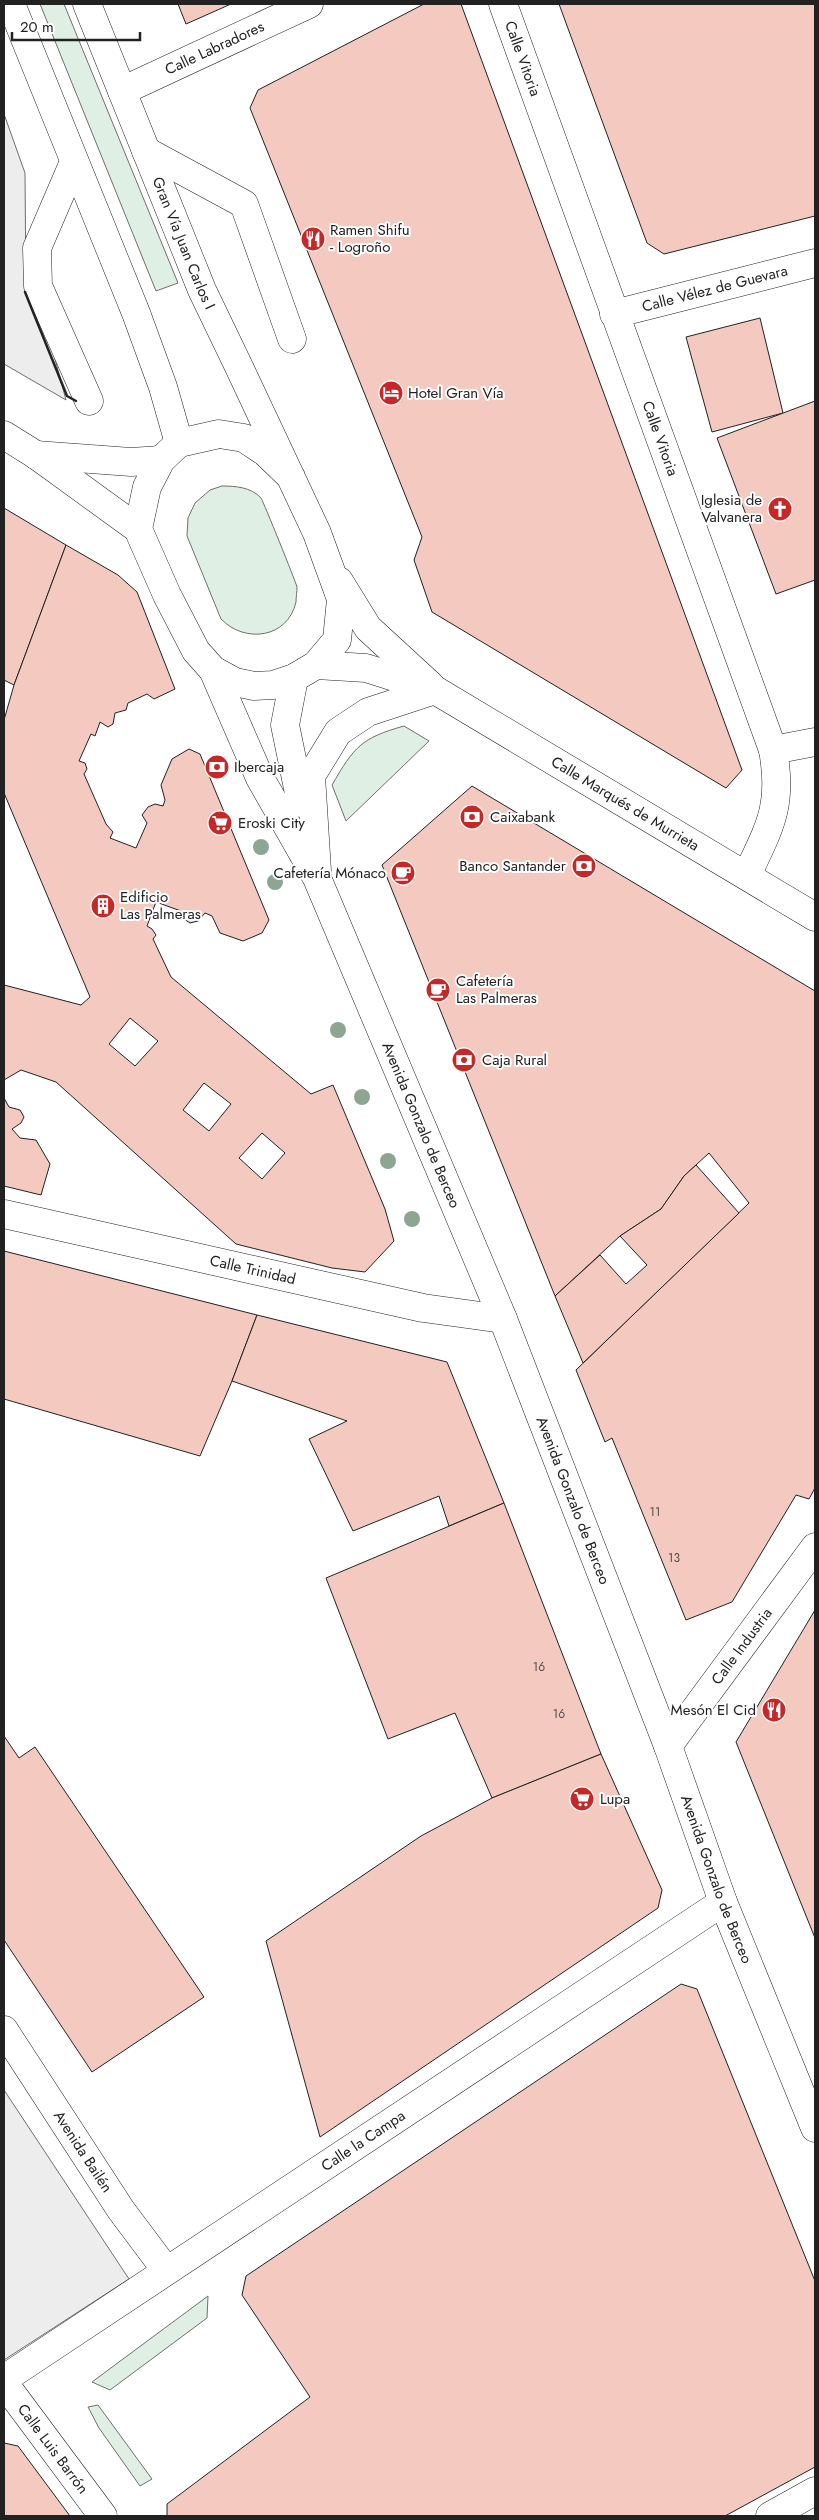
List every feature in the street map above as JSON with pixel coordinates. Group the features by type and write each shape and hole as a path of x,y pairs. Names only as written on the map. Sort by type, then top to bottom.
{"main road":[{"path":"11,4 136,313 163,387 170,452 147,487 138,529"},
{"name":"Gran Vía Juan Carlos I","path":"87,4 202,290 318,533 328,563"},
{"name":"Calle Labradores","path":"122,91 309,4"},
{"name":"Calle Vitoria","path":"503,4 773,750 778,777 774,817 747,875"},
{"path":"146,151 244,204 292,339"},
{"path":"74,162 37,248 38,286 89,401"},
{"name":"Calle Vélez de Guevara","path":"614,314 815,263"},
{"path":"36,455 130,462 170,452 219,434 244,438 265,452 291,477"},
{"path":"4,435 36,455 138,529 166,595 192,643 213,670 235,682 254,686 274,685 305,672 337,640 341,599 328,563"},
{"name":"Calle Marqués de Murrieta","path":"328,563 368,628 435,690 815,917"},
{"name":"Calle Marqués de Murrieta","path":"305,672 366,668 435,690"},
{"name":"Avenida Gonzalo de Berceo","path":"213,670 260,778 317,878 503,1319 668,1746 723,1902 815,2128"},
{"name":"Avenida Gonzalo de Berceo","path":"305,672 285,725 317,878"},
{"name":"Avenida Gonzalo de Berceo","path":"317,878 311,776 338,732 368,712 435,690"},
{"path":"773,750 815,742"},
{"name":"Calle Trinidad","path":"4,1214 423,1308 503,1319"},
{"name":"Calle Industria","path":"668,1746 815,1547"},
{"name":"Calle la Campa","path":"4,2381 166,2270 723,1902"},
{"name":"Avenida Bailén","path":"4,2030 121,2210 166,2270"},
{"name":"Calle Luis Barrón","path":"4,2381 103,2516"},
{"path":"770,2516 815,2491"}],"green space":[{"path":"40,4 64,4 178,283 156,291"},
{"path":"222,486 248,489 261,498 297,587 296,602 291,614 275,630 253,634 242,632 231,627 221,619 187,536 188,518 195,503 210,490"},
{"path":"404,726 429,741 346,821 332,785 346,761 368,740 389,730"},
{"path":"208,2296 207,2318 110,2390 92,2382"},
{"path":"98,2405 152,2479 140,2486 99,2428 88,2407"}],"shaded area":[{"path":"4,114 25,173 26,290 52,348 66,400 4,364"},
{"path":"4,2090 129,2279 4,2360"}],"building":[{"path":"178,4 231,4 186,24"},
{"path":"424,4 461,4 742,770 726,788 432,612 414,560 422,537 250,108 258,90"},
{"path":"559,4 815,4 815,216 664,254 647,243"},
{"path":"760,318 783,413 712,432 686,337"},
{"name":"Iglesia de Valvanera","path":"815,401 815,580 776,594 717,438"},
{"path":"4,508 66,545 14,685 4,680"},
{"name":"Edificio Las Palmeras","path":"66,545 118,575 137,592 175,689 154,699 147,694 128,703 126,710 115,713 113,724 108,727 100,722 95,736 91,734 79,761 85,763 87,769 84,774 106,824 113,832 110,838 136,848 147,823 142,815 148,807 155,804 163,806 165,800 161,785 172,759 189,749 200,754 269,920 262,933 243,941 220,933 212,916 205,913 198,921 190,923 184,919 181,911 156,902 147,926 156,935 153,939 171,977 311,1094 333,1085 385,1209 394,1241 365,1272 332,1268 236,1244 56,1082 21,1070 4,1080 4,985 81,1005 90,997 4,793 4,720 14,685","holes":["130,1018 158,1041 135,1066 109,1044","204,1083 231,1104 209,1131 183,1110","262,1133 285,1153 262,1179 239,1158"]},
{"path":"472,786 815,991 815,1488 809,1499 796,1495 732,1602 686,1620 612,1438 605,1442 576,1370 749,1203 709,1153 684,1176 661,1209 620,1236 555,1296 382,865"},
{"path":"4,1098 9,1107 20,1110 24,1117 21,1123 12,1129 20,1138 36,1140 50,1164 41,1195 4,1186"},
{"path":"696,1165 739,1213 583,1363 555,1296 600,1255 626,1284 647,1265 620,1236 661,1209 684,1176"},
{"path":"4,1251 257,1315 232,1381 200,1456 4,1399"},
{"path":"257,1315 447,1362 504,1503 449,1526 439,1496 353,1531 309,1439 347,1421 232,1381"},
{"path":"504,1503 601,1754 492,1798 455,1713 388,1739 326,1578"},
{"path":"815,1610 815,1938 736,1742"},
{"path":"4,1736 19,1758 35,1747 204,1997 92,2072 4,1940"},
{"path":"601,1754 662,1890 658,1908 320,2137 266,1941 421,1836 492,1798"},
{"path":"681,1984 697,1989 815,2281 815,2467 725,2516 167,2516 167,2504 310,2397 242,2295 246,2276"},
{"path":"4,2443 18,2446 70,2516 4,2516"}],"wall":[{"path":"25,292 67,396 76,401"}],"place":[{"name":"Ramen Shifu - Logroño","path":"313,239"},
{"name":"Hotel Gran Vía","path":"391,393"},
{"name":"Iglesia de Valvanera","path":"780,509"},
{"name":"Ibercaja","path":"217,767"},
{"name":"Caixabank","path":"472,817"},
{"name":"Eroski City","path":"220,823"},
{"name":"Banco Santander","path":"584,866"},
{"name":"Cafetería Mónaco","path":"403,873"},
{"name":"Edificio Las Palmeras","path":"103,906"},
{"name":"Cafetería Las Palmeras","path":"438,990"},
{"name":"Caja Rural","path":"464,1060"},
{"name":"Mesón El Cid","path":"774,1710"},
{"name":"Lupa","path":"582,1799"}]}
